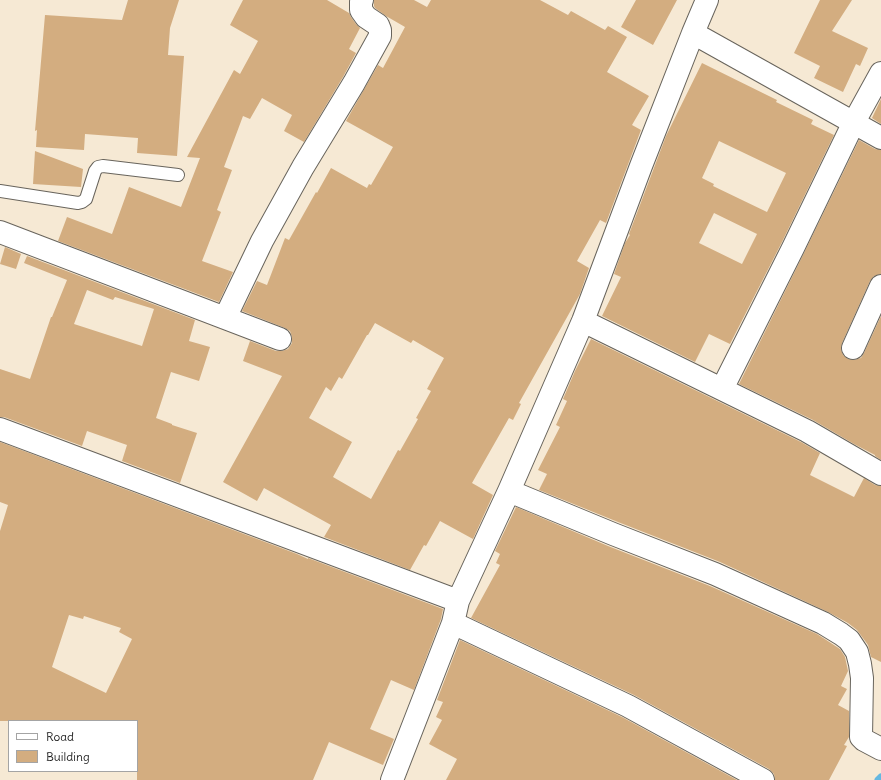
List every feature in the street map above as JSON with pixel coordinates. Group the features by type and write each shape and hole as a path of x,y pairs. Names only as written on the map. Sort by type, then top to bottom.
{"street":[{"path":"226,318 266,234 303,167 354,83 380,36 378,25 366,17 361,10 362,0"},
{"path":"392,780 453,623 458,601 509,491 583,320 641,166 707,0"},
{"path":"693,33 881,138"},
{"path":"722,389 854,122 881,73"},
{"path":"0,232 280,339"},
{"path":"852,348 881,286"},
{"path":"583,320 807,431 881,474"},
{"path":"0,429 458,601"},
{"path":"509,491 715,574 823,623 841,634 849,640 857,652 862,678 860,735 861,738 873,744"},
{"path":"453,623 628,706 763,780"}],"lane":[{"path":"0,191 78,204 86,199 95,171 98,167 103,166 178,174"}],"building":[{"path":"128,0 179,0 170,28 168,55 184,56 177,156 137,153 138,138 85,134 84,150 36,147 37,130 35,131 45,15 122,20"},
{"path":"243,0 327,0 349,13 360,28 349,49 356,53 304,142 284,131 292,115 262,98 250,119 243,116 224,167 232,170 217,210 221,212 202,261 233,272 219,302 58,241 67,217 112,234 129,187 181,207 200,158 187,157 234,70 240,74 258,41 230,25"},
{"path":"374,0 414,0 427,7 431,0 540,0 568,15 571,11 605,30 608,26 627,37 607,72 649,96 632,125 641,130 606,223 600,220 577,261 589,268 580,294 519,403 521,404 513,420 509,418 472,483 493,495 473,539 440,521 410,570 324,537 331,525 264,488 257,501 223,482 282,376 243,361 250,341 276,351 288,349 292,343 290,331 242,311 257,281 267,285 285,238 289,240 331,168 367,188 369,184 371,185 393,147 346,121 378,65 383,68 405,27 386,16 374,6","holes":["375,323 411,343 413,340 444,358 427,389 431,391 416,418 418,419 400,451 398,450 371,499 333,477 352,442 309,418 326,387 331,391 339,377 342,379"]},
{"path":"636,0 677,0 653,45 621,27"},
{"path":"820,0 852,0 832,31 868,48 860,66 856,64 843,92 814,78 820,66 794,53"},
{"path":"702,63 777,100 776,102 813,120 811,124 834,135 730,344 709,334 695,362 602,316 621,277 614,274 625,243 630,235 629,234 666,136","holes":["719,141 786,173 767,212 713,186 714,184 702,178","714,213 757,234 742,264 699,243"]},
{"path":"881,99 881,124 872,118"},
{"path":"859,140 875,149 881,150 881,274 874,276 870,281 842,343 841,349 843,355 848,359 854,360 861,358 881,316 881,460 875,455 813,420 739,384"},
{"path":"35,151 83,169 81,187 33,184"},
{"path":"5,247 21,254 16,269 0,264"},
{"path":"27,256 195,320 189,341 210,347 199,381 171,372 156,418 197,433 180,483 122,461 127,445 87,431 82,446 4,417 0,417 0,369 30,379 51,317 67,280 24,263","holes":["87,290 113,300 115,297 154,309 142,346 74,324"]},
{"path":"591,339 801,442 820,453 810,475 854,497 864,478 875,485 881,486 881,662 871,657 868,645 857,630 848,623 828,612 720,562 539,490 547,474 538,470 560,427 556,425 567,401 563,399"},
{"path":"0,442 443,609 441,619 414,690 391,680 370,729 394,739 383,765 329,742 313,780 137,780 138,720 0,721 0,531 8,505 0,502","holes":["69,615 83,619 84,616 121,628 119,632 132,639 106,693 52,667"]},
{"path":"516,507 608,546 710,586 817,634 840,649 845,657 848,671 841,686 847,689 838,705 849,711 849,737 844,745 847,746 829,780 775,780 774,774 769,769 634,695 471,618 500,565 496,563 500,554 495,551"},
{"path":"460,640 622,717 737,780 446,780 457,759 429,744 442,720 436,717 443,702 437,700"}],"waterway":[{"path":"878,780 881,777"}]}
